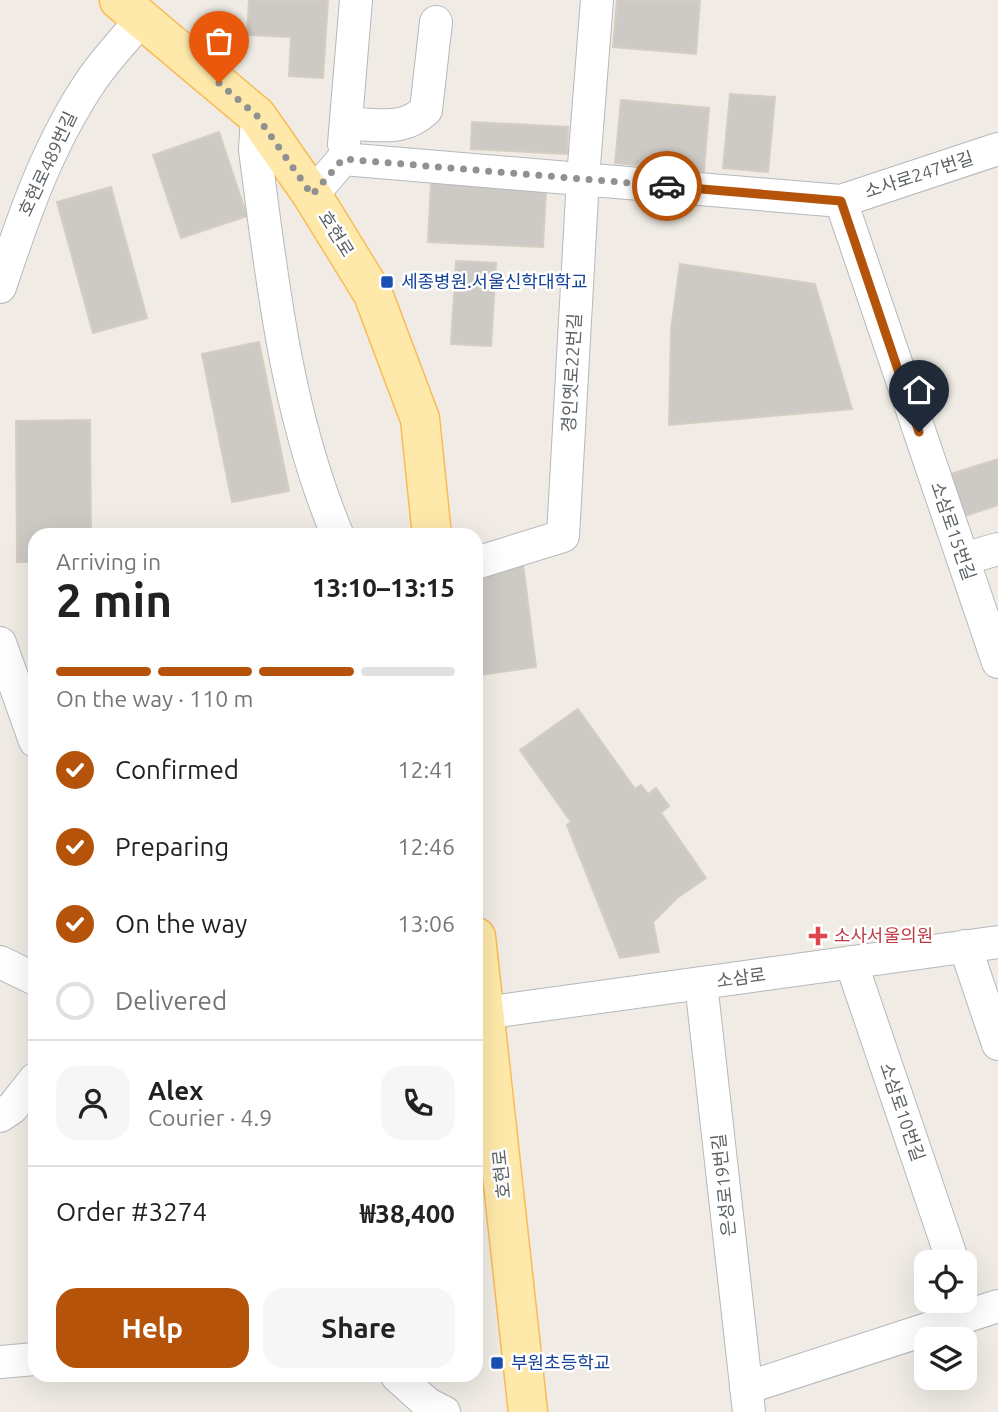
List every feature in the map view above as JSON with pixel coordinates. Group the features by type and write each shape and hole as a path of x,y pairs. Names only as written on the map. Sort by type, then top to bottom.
{"main road":[{"name":"호현로","path":"131,9 257,116 312,195 373,294 420,419 431,528"},
{"name":"호현로","path":"483,1004 528,1412"}],"street":[{"path":"312,195 343,159 356,0"},
{"name":"경인옛로22번길","path":"483,561 563,536 583,178 597,0"},
{"name":"호현로489번길","path":"0,287 29,199 60,131 131,9"},
{"path":"346,124 390,126 413,122 426,110 436,22"},
{"path":"257,116 255,150 292,393 317,481 335,528"},
{"name":"소사로247번길","path":"343,159 841,201 998,149"},
{"name":"소삼로15번길","path":"841,201 998,662"},
{"path":"963,559 998,549"},
{"path":"0,643 28,721"},
{"name":"소삼로","path":"484,1013 998,942"},
{"path":"965,946 998,1044"},
{"path":"0,962 28,976"},
{"name":"소삼로10번길","path":"850,962 949,1250"},
{"name":"은성로19번길","path":"701,983 748,1400 978,1305"},
{"path":"0,1116 12,1108 28,1088"},
{"path":"0,1362 28,1360"},
{"path":"403,1382 428,1405 444,1412"},
{"path":"522,1412 528,1412"}],"building":[{"path":"249,0 328,0 323,78 289,76 291,37 247,35"},
{"path":"617,0 700,0 696,54 613,47"},
{"path":"730,94 775,97 768,172 723,168"},
{"path":"621,100 709,108 704,171 615,163"},
{"path":"472,122 568,127 567,154 471,149"},
{"path":"219,132 247,216 181,238 153,155"},
{"path":"431,183 546,190 543,247 428,242"},
{"path":"111,187 147,318 93,333 57,202"},
{"path":"456,261 496,263 491,346 451,344"},
{"path":"680,264 815,284 852,409 669,425 671,330"},
{"path":"259,342 289,491 232,502 202,354"},
{"path":"90,420 91,528 28,528 28,562 17,562 16,421"},
{"path":"998,459 998,505 965,516 951,474"},
{"path":"523,564 536,667 483,674 483,569"},
{"path":"578,709 635,789 641,785 648,794 656,788 669,806 661,813 706,878 677,898 653,922 659,952 620,958 567,825 571,822 520,750"}],"way so far":[{"path":"219,83 257,116 312,195 343,159 667,186"}],"place":[{"name":"세종병원.서울신학대학교","path":"387,282"},
{"name":"소사서울의원","path":"818,936"},
{"name":"부원초등학교","path":"497,1363"}],"route":[{"path":"667,186 841,201 919,432"}]}
